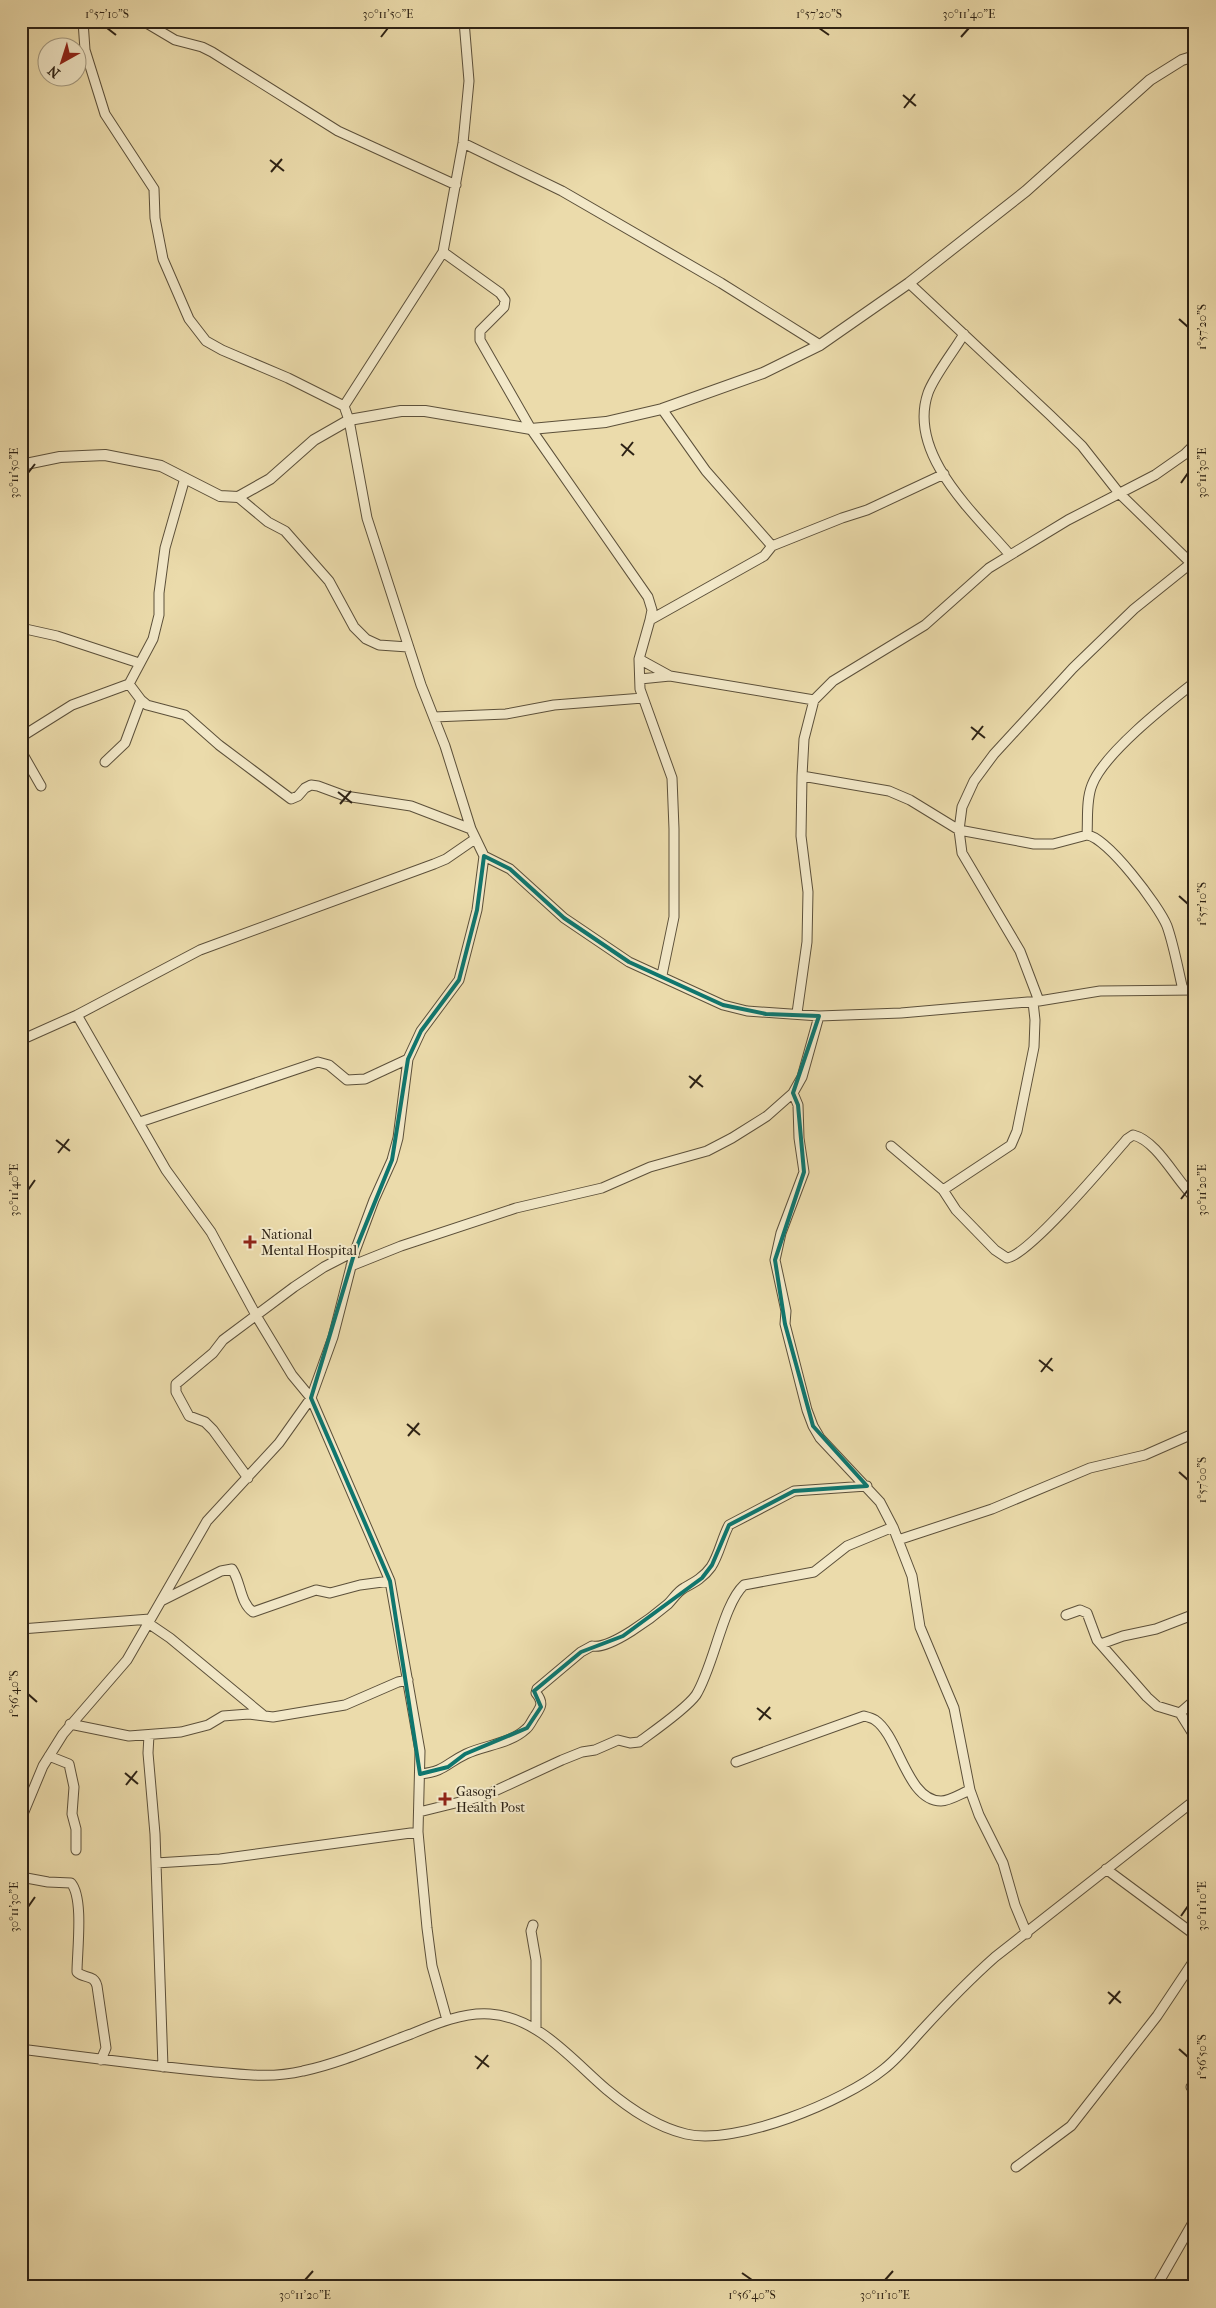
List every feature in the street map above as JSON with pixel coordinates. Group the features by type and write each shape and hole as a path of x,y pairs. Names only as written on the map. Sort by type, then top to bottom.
{"street":[{"path":"21,1819 49,1756 70,1724 127,1660 207,1521 279,1443 311,1398 333,1337 355,1251 371,1207 392,1160 398,1138 408,1059 421,1031 459,980 477,910 484,856 471,829 445,746 408,647 367,518 349,420 344,406 288,378 222,350 206,341 189,319 163,259 155,218 154,189 105,114 85,50 83,21"},
{"path":"143,21 175,40 202,47 212,52 338,131 456,185"},
{"path":"344,406 443,252 463,143 469,82 464,21"},
{"path":"21,466 60,457 105,455 161,466 220,496 238,497 270,479 314,440 349,420 401,411 425,411 531,429 606,422 662,408 762,373 820,345 909,283 1026,191 1150,80 1182,60 1195,56"},
{"path":"463,143 562,191 721,283 820,345"},
{"path":"443,252 500,293 505,300 504,307 480,331 480,340 531,429 648,597 652,610 639,659 640,679 643,698 672,778 675,867 674,917 662,975"},
{"path":"909,283 1075,440 1119,493 1193,563 1134,609 1079,662 994,754 974,781 962,807 959,830 962,853 1020,951 1036,1001 1036,1020 1034,1048 1017,1130 1010,1145 943,1190"},
{"path":"964,334 928,392 923,420 924,435 944,474 955,490 1010,554"},
{"path":"662,408 706,471 772,546"},
{"path":"798,1013 807,942 808,892 801,836 802,776 804,739 814,700 832,682 925,625 989,568 1010,554 1155,475 1185,454 1195,444"},
{"path":"650,620 764,556 772,546 867,510 944,474"},
{"path":"21,737 72,705 129,684 153,639 159,615 159,593 165,548 185,478"},
{"path":"238,497 268,522 285,531 329,581 354,627 366,639 379,645 408,647"},
{"path":"21,628 57,636 140,663"},
{"path":"639,659 670,676"},
{"path":"640,679 670,676 814,700"},
{"path":"1087,834 1089,794 1102,768 1118,749 1195,682"},
{"path":"129,684 141,700 147,704 185,715 219,746 291,799 298,796 305,788 311,785 318,786 345,796 411,806 471,829"},
{"path":"434,717 506,714 554,705 643,698"},
{"path":"105,762 125,743 141,700"},
{"path":"21,751 41,786"},
{"path":"802,776 889,791 910,800 959,830 1034,844 1053,844 1087,834 1092,835 1104,845 1139,883 1166,925 1183,990"},
{"path":"21,1040 77,1016 200,950 434,864 446,859 475,839"},
{"path":"484,856 510,869 564,918 629,962 662,975 723,1005 766,1014 798,1013 819,1016 938,1011 1036,1001 1100,991 1195,990"},
{"path":"77,1016 140,1122 166,1170 211,1232 256,1317 292,1375 311,1398 390,1581 420,1751 418,1832 432,1966 447,2020"},
{"path":"351,1266 401,1246 508,1211 602,1188 650,1167 707,1150 756,1124 793,1093 802,1077 819,1016"},
{"path":"140,1122 318,1062 329,1065 347,1080 366,1080 408,1059"},
{"path":"793,1093 798,1105 798,1138 804,1172 781,1232 774,1260 786,1311 785,1324 807,1410 820,1438 867,1486 880,1502 893,1527 912,1576 920,1627 954,1708 970,1790 979,1815 1003,1863 1015,1905 1027,1934"},
{"path":"891,1146 943,1190 956,1210 995,1250 1007,1258 1014,1257 1038,1238 1127,1139 1133,1135 1141,1136 1155,1150 1185,1190 1195,1198"},
{"path":"248,1478 213,1430 204,1422 189,1416 176,1392 176,1384 213,1353 223,1340 294,1287 355,1251"},
{"path":"898,1540 992,1509 1090,1468 1145,1454 1195,1433"},
{"path":"420,1774 448,1767 465,1754 491,1746 527,1728 542,1707 536,1689 581,1652 592,1646 598,1648 609,1644 623,1636 666,1606 684,1588 702,1578 712,1565 729,1524 794,1491 867,1486"},
{"path":"419,1812 484,1796 562,1760 582,1752 595,1750 618,1740 630,1743 639,1742 688,1704 696,1695 716,1651 734,1599 744,1585 814,1572 847,1546 893,1527"},
{"path":"161,1601 221,1571 232,1569 248,1608 253,1612 316,1590 330,1593 360,1585 390,1581"},
{"path":"1066,1615 1080,1610 1087,1613 1097,1640 1157,1706 1180,1713 1195,1737"},
{"path":"1101,1644 1122,1636 1156,1629 1195,1614"},
{"path":"21,1629 149,1621 264,1715"},
{"path":"70,1724 129,1736 194,1730 224,1716 264,1715 273,1717 344,1705 398,1682 408,1680"},
{"path":"1180,1713 1195,1700"},
{"path":"736,1762 864,1716 875,1720 882,1727 913,1782 930,1798 942,1801 970,1790"},
{"path":"149,1735 148,1752 156,1863 163,2067"},
{"path":"49,1756 68,1764 74,1787 72,1814 76,1829 76,1850"},
{"path":"21,2049 163,2067 268,2076 303,2071 355,2055 447,2020 487,2013 510,2017 536,2029 608,2090 654,2124 688,2135 749,2132 777,2123 827,2101 870,2079 886,2068 964,1985 995,1957 1027,1934 1106,1869 1195,1800"},
{"path":"156,1863 220,1859 418,1832"},
{"path":"1106,1869 1195,1935"},
{"path":"21,1877 48,1882 71,1883 75,1887 78,1905 77,1972 96,1981 106,2048 101,2060"},
{"path":"533,1925 531,1931 536,1960 536,2029"},
{"path":"1016,2167 1071,2126 1157,2016 1195,1959"},
{"path":"1156,2287 1195,2220"}],"highlighted area":[{"path":"484,856 510,869 564,918 629,962 723,1005 766,1014 819,1016 793,1093 798,1105 804,1172 775,1260 785,1324 813,1426 867,1486 794,1491 729,1525 712,1565 702,1578 623,1636 581,1652 534,1691 541,1707 527,1728 465,1754 448,1767 420,1774 390,1581 311,1398 355,1251 392,1160 408,1059 421,1031 459,980 477,910"}],"place":[{"name":"National Mental Hospital","path":"250,1242"},
{"name":"Gasogi Health Post","path":"445,1799"}]}
